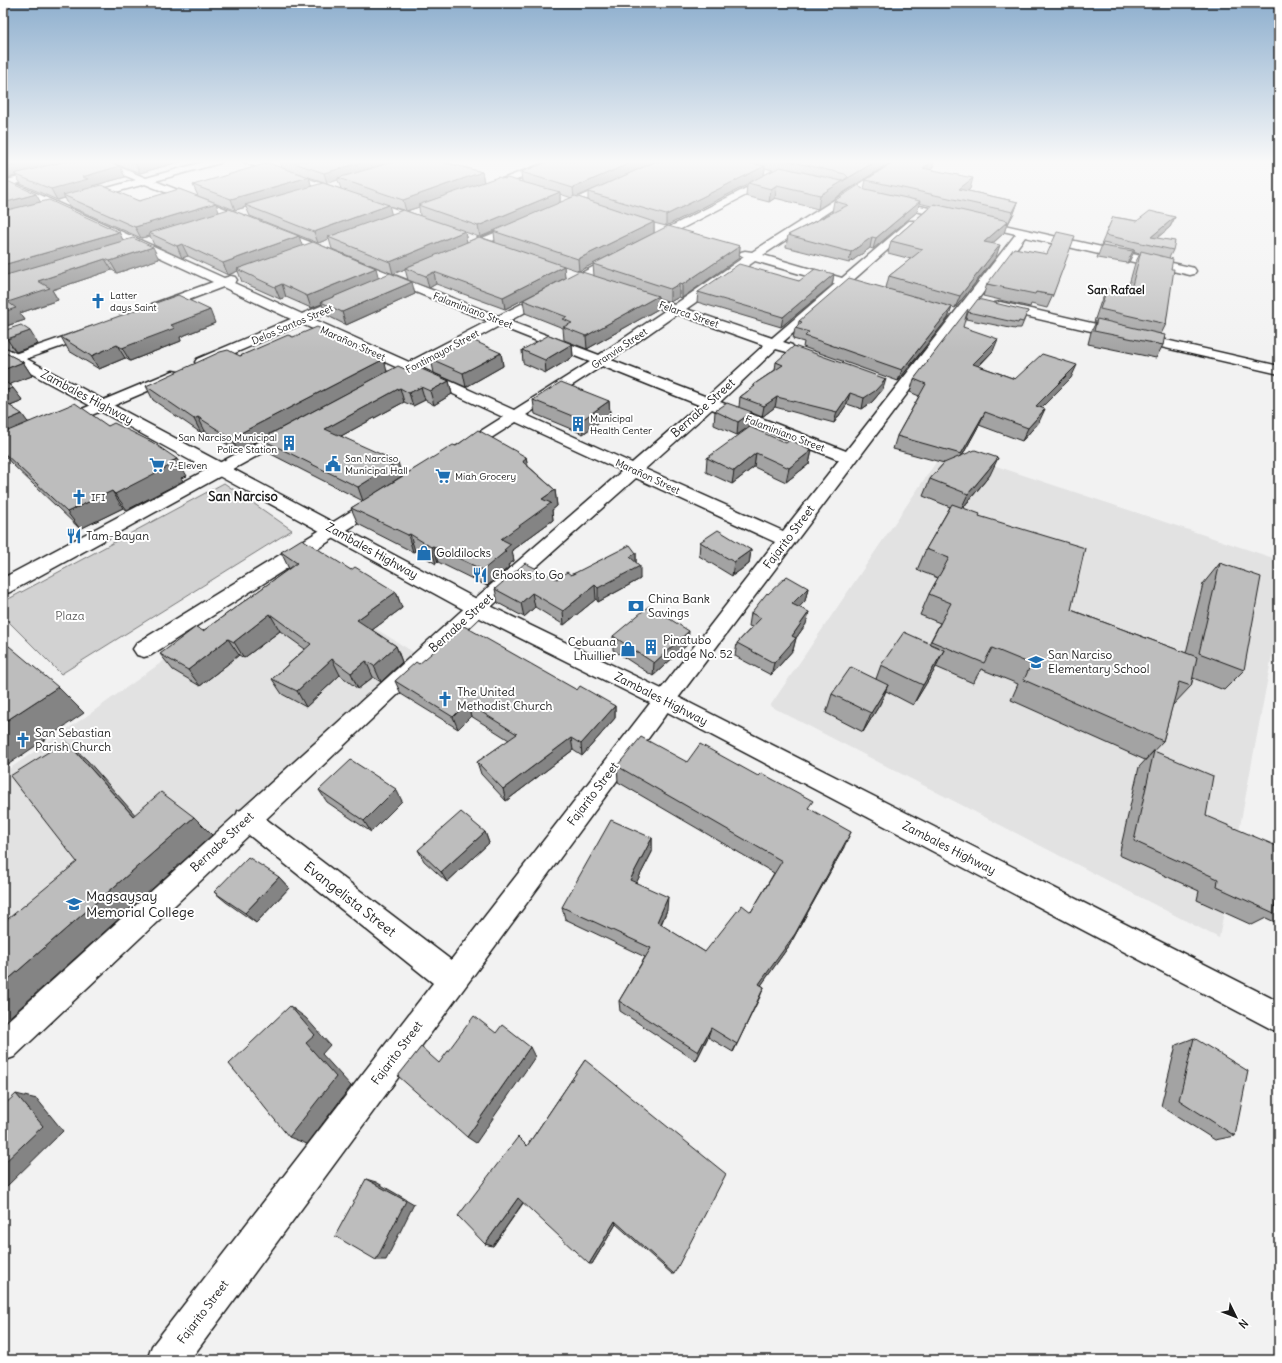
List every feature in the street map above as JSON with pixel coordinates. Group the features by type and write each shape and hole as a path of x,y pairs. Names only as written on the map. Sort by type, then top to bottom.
{"street":[{"name":"Marañon Street","path":"98,225 787,540"},
{"name":"Falaminiano Street","path":"258,225 393,280 500,320 850,458"},
{"path":"431,225 437,227"},
{"path":"451,255 522,225"},
{"name":"Fontimayor Street","path":"367,390 682,225"},
{"name":"Granvia Street","path":"448,458 602,360 675,309 803,225"},
{"name":"Bernabe Street","path":"3,1046 477,608 633,469 710,403 774,343 911,225"},
{"path":"989,225 1190,271"},
{"path":"652,227 681,236"},
{"name":"Fajarito Street","path":"166,1360 664,700 850,458 896,386 955,314 971,299 1023,232"},
{"path":"465,237 494,248"},
{"path":"123,248 153,239"},
{"path":"305,254 334,243"},
{"path":"732,250 860,286"},
{"path":"379,286 407,273"},
{"path":"566,273 595,283"},
{"path":"150,310 239,278"},
{"name":"Delos Santos Street","path":"3,448 365,292"},
{"path":"971,299 1279,370"},
{"name":"Felarca Street","path":"653,302 796,351"},
{"path":"7,358 105,326"},
{"name":"Zambales Highway","path":"7,358 220,468 477,608 664,700 1279,1018"},
{"path":"3,587 220,468 304,424"},
{"path":"144,649 394,492"},
{"name":"Evangelista Street","path":"248,819 453,980"}],"shaded area":[{"name":"San Narciso Elementary School","path":"945,449 1279,560 1279,618 1219,938 770,706"},
{"name":"Magsaysay Memorial College","path":"286,573 418,655 3,1035 3,773 91,713"}],"green space":[{"name":"Plaza","path":"224,483 292,530 61,674 3,616 3,602"}],"building":[{"path":"3,225 103,225 119,232 3,265"},
{"path":"130,225 143,225 135,227"},
{"path":"177,225 269,225 299,236 223,263 182,244 177,246 149,233"},
{"path":"295,225 335,225 314,232"},
{"path":"362,225 446,225 465,231 390,262 328,237"},
{"path":"508,225 649,225 578,259 493,231"},
{"path":"809,225 892,225 876,238 872,237 851,252 788,235"},
{"path":"910,225 1004,225 984,242 1000,245 960,296 889,276 923,249 891,241"},
{"path":"1110,225 1166,225 1151,237 1175,241 1173,250 1105,235"},
{"path":"668,226 740,246 682,285 679,284 670,289 593,264"},
{"path":"1057,232 1075,236 1053,295 1036,292 1035,294 987,284 1014,248 1047,254"},
{"path":"479,237 564,266 503,297 434,272 426,276 405,268"},
{"path":"133,238 153,247 110,261 105,259 38,281 50,288 8,302 16,308 3,312 3,276"},
{"path":"313,242 376,268 307,296 282,284 275,287 237,269"},
{"path":"1103,243 1135,250 1133,251 1102,246"},
{"path":"1141,251 1173,259 1171,269 1174,269 1166,324 1100,309 1107,289 1130,293"},
{"path":"739,264 799,281 815,269 834,274 783,317 698,292"},
{"path":"579,271 658,296 586,336 563,327 572,323 563,319 567,317 523,300"},
{"path":"390,273 412,282 342,312 321,302"},
{"path":"849,278 952,307 902,370 805,336 809,332 795,328 802,322 799,321"},
{"path":"178,295 210,310 171,325 175,328 122,348 117,345 91,356 61,337"},
{"path":"978,299 1028,311 1023,322 1019,321 1018,323 968,312"},
{"path":"968,309 963,327 998,339 973,364 1015,379 1042,354 1077,365 1036,406 1045,409 1028,428 985,412 961,454 897,436 926,384 914,379"},
{"path":"1097,319 1165,335 1163,345 1094,331"},
{"path":"21,325 30,331 7,339 3,337 3,331"},
{"path":"317,327 384,359 231,438 198,417 194,419 146,386 220,352 228,350 240,356 288,335 293,337"},
{"path":"549,335 572,344 545,360 522,350"},
{"path":"470,339 501,353 463,373 431,359"},
{"path":"794,346 886,379 875,391 864,398 850,393 837,412 777,397 764,406 740,397 755,386 753,385 783,365 776,362"},
{"path":"4,352 23,362 3,370"},
{"path":"398,366 409,371 417,367 449,381 430,391 421,387 409,393 400,388 325,429 398,462 358,487 261,439"},
{"path":"3,380 13,388 3,391"},
{"path":"561,382 609,401 582,420 533,400"},
{"path":"3,401 22,414 3,422"},
{"path":"75,403 108,426 114,423 152,442 177,459 170,462 173,464 115,494 112,491 67,512 3,452 3,433"},
{"path":"727,403 752,412 738,422 715,411"},
{"path":"750,427 786,443 790,440 812,450 789,468 756,453 734,471 707,458"},
{"path":"478,430 526,457 523,462 555,490 542,499 551,503 501,539 511,544 504,550 506,551 483,570 433,546 431,547 410,534 408,535 351,508 453,445 456,446"},
{"path":"975,450 998,458 968,494 930,479 944,463"},
{"path":"952,504 980,514 979,516 1085,548 1071,610 1197,657 1191,686 1179,682 1163,741 1024,680 1031,664 992,648 984,663 931,641 951,603 929,594 949,558 926,549"},
{"path":"718,530 751,550 734,562 700,542"},
{"path":"302,539 351,570 355,567 396,592 357,620 396,646 374,666 366,661 351,673 332,659 297,691 272,679 311,644 270,614 234,642 228,639 188,670 160,654 196,627 203,631 297,563 281,552"},
{"path":"630,545 636,553 630,557 640,566 598,588 595,585 563,611 532,593 521,603 495,589 525,563 557,579 567,572 571,575"},
{"path":"1220,563 1261,577 1244,670 1199,653"},
{"path":"787,576 808,588 792,604 809,612 792,636 796,638 774,663 737,643 761,618 751,613 767,593 768,594"},
{"path":"649,606 689,631 654,663 613,636"},
{"path":"464,626 577,690 580,686 615,706 581,744 571,738 503,789 477,762 517,734 467,703 453,717 395,681 416,662 419,664"},
{"path":"904,632 944,650 923,685 881,665"},
{"path":"9,646 58,687 3,723 3,649"},
{"path":"851,667 888,685 871,713 832,694"},
{"path":"641,737 687,762 700,744 758,776 761,773 813,801 808,808 851,832 795,934 759,984 764,987 737,1044 711,1028 698,1052 619,1001 651,948 562,907 611,820 652,838 630,880 668,897 657,922 705,952 742,905 751,912 782,861 617,766"},
{"path":"66,741 133,816 161,792 194,817 3,984 3,923 77,862 10,776"},
{"path":"1154,751 1213,776 1206,816 1279,847 1277,877 1279,878 1279,901 1275,900 1274,913 1217,887 1218,879 1134,841"},
{"path":"351,760 396,789 364,821 319,790"},
{"path":"461,812 485,832 441,872 418,850"},
{"path":"248,857 279,877 245,913 214,892"},
{"path":"290,1006 315,1035 306,1043 336,1077 289,1137 229,1064"},
{"path":"474,1016 496,1033 502,1025 530,1047 467,1137 398,1076 421,1047 439,1063"},
{"path":"1194,1038 1248,1071 1235,1136 1179,1100"},
{"path":"585,1060 726,1174 674,1274 615,1221 589,1264 518,1198 485,1244 458,1216 518,1137 527,1146"},
{"path":"16,1094 43,1126 3,1164 3,1106"},
{"path":"366,1179 406,1201 376,1260 335,1236"}],"place":[{"name":"Latter days Saint","path":"98,301"},
{"name":"Municipal Health Center","path":"578,424"},
{"name":"San Narciso Municipal Police Station","path":"289,443"},
{"name":"San Narciso Municipal Hall","path":"333,464"},
{"name":"7-Eleven","path":"157,465"},
{"name":"Miah Grocery","path":"443,476"},
{"name":"IFI","path":"79,497"},
{"name":"Tam-Bayan","path":"74,536"},
{"name":"Goldilocks","path":"424,553"},
{"name":"Chooks to Go","path":"480,575"},
{"name":"China Bank Savings","path":"636,606"},
{"name":"Pinatubo Lodge No. 52","path":"651,647"},
{"name":"Cebuana Lhuillier","path":"628,649"},
{"name":"San Narciso Elementary School","path":"1036,662"},
{"name":"The United Methodist Church","path":"445,699"},
{"name":"San Sebastian Parish Church","path":"23,740"},
{"name":"Magsaysay Memorial College","path":"74,904"}],"district":[{"name":"San Rafael","path":"1116,290"},
{"name":"San Narciso","path":"243,496"}]}
